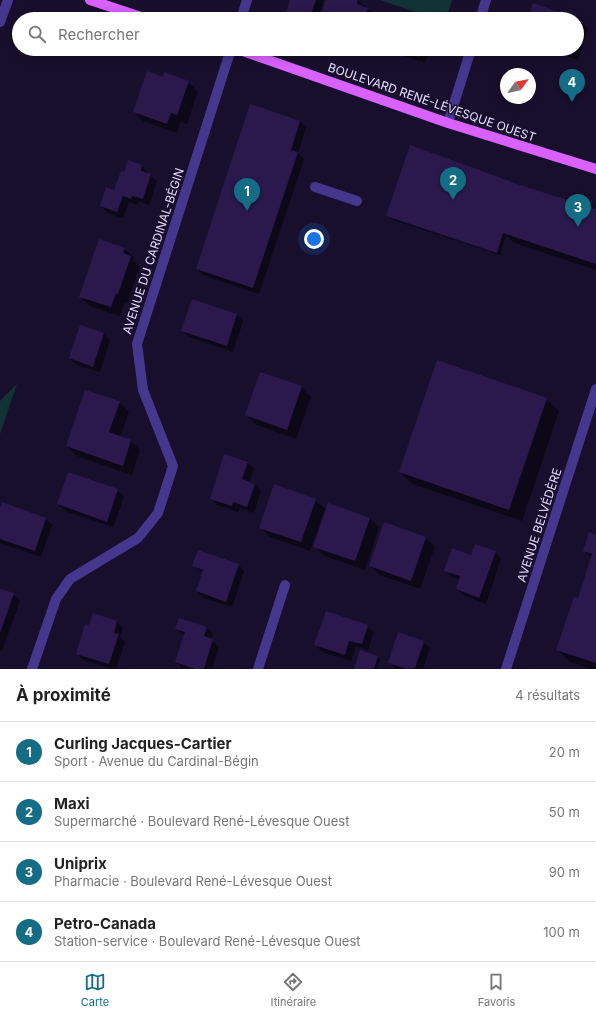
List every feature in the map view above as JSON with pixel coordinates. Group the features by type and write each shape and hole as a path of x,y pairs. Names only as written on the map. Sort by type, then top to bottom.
{"main road":[{"path":"90,0 126,12"},
{"name":"BOULEVARD RENÉ-LÉVESQUE OUEST","path":"257,56 448,123 596,169"}],"street":[{"path":"0,22 8,0"},
{"path":"243,12 247,0"},
{"path":"482,12 486,0"},
{"name":"AVENUE DU CARDINAL-BÉGIN","path":"32,669 56,599 70,578 138,538 158,513 173,466 143,390 137,344 229,56"},
{"path":"448,123 469,56"},
{"path":"315,187 357,201"},
{"name":"AVENUE BELVÉDÈRE","path":"506,669 596,389"},
{"path":"258,669 285,585"}],"green space":[{"path":"380,0 452,0 448,12 415,12"},
{"path":"17,384 0,434 0,401"}],"building":[{"path":"290,0 316,0 312,12 286,12"},
{"path":"326,0 358,0 357,4 368,8 367,12 322,12"},
{"path":"533,3 559,12 530,12"},
{"path":"147,71 163,77 164,72 189,81 177,115 171,113 167,124 133,112"},
{"path":"250,104 300,121 291,150 298,152 253,288 196,269"},
{"path":"410,145 520,185 596,209 596,264 503,233 497,253 386,216"},
{"path":"128,160 142,165 141,171 151,174 143,199 132,196 131,199 123,196 117,212 100,206 106,187 114,190 121,171 124,172"},
{"path":"99,239 125,248 123,253 131,256 118,294 116,293 111,307 79,297"},
{"path":"192,299 237,314 227,346 181,331"},
{"path":"80,325 104,333 93,367 69,358"},
{"path":"437,360 547,398 509,510 399,472"},
{"path":"260,372 302,386 287,430 245,415"},
{"path":"85,390 120,401 109,432 131,440 123,466 66,446"},
{"path":"224,454 248,462 242,479 255,484 247,507 233,502 232,506 210,499"},
{"path":"68,472 118,489 107,522 57,504"},
{"path":"274,484 316,499 301,542 259,528"},
{"path":"2,502 46,518 35,551 0,539 0,508"},
{"path":"328,503 370,518 355,561 313,547"},
{"path":"384,522 426,537 411,581 369,566"},
{"path":"589,532 596,535 596,663 556,650 574,597 578,598 592,554 583,551"},
{"path":"475,544 496,551 479,598 456,589 460,576 444,571 452,548 471,555"},
{"path":"198,550 239,564 226,602 196,591 203,570 192,566"},
{"path":"0,589 14,593 0,633"},
{"path":"326,611 368,625 362,644 349,641 345,655 314,645"},
{"path":"93,613 117,621 114,633 119,634 109,664 76,654 85,624 89,625"},
{"path":"179,618 207,627 204,636 213,639 204,669 195,669 175,662 185,632 175,629"},
{"path":"398,632 424,641 415,668 407,669 388,663"},
{"path":"360,650 378,656 374,669 354,669"}],"place":[{"name":"Petro-Canada","path":"572,102"},
{"name":"Maxi","path":"453,200"},
{"name":"Curling Jacques-Cartier","path":"247,211"},
{"name":"Uniprix","path":"578,227"}]}
